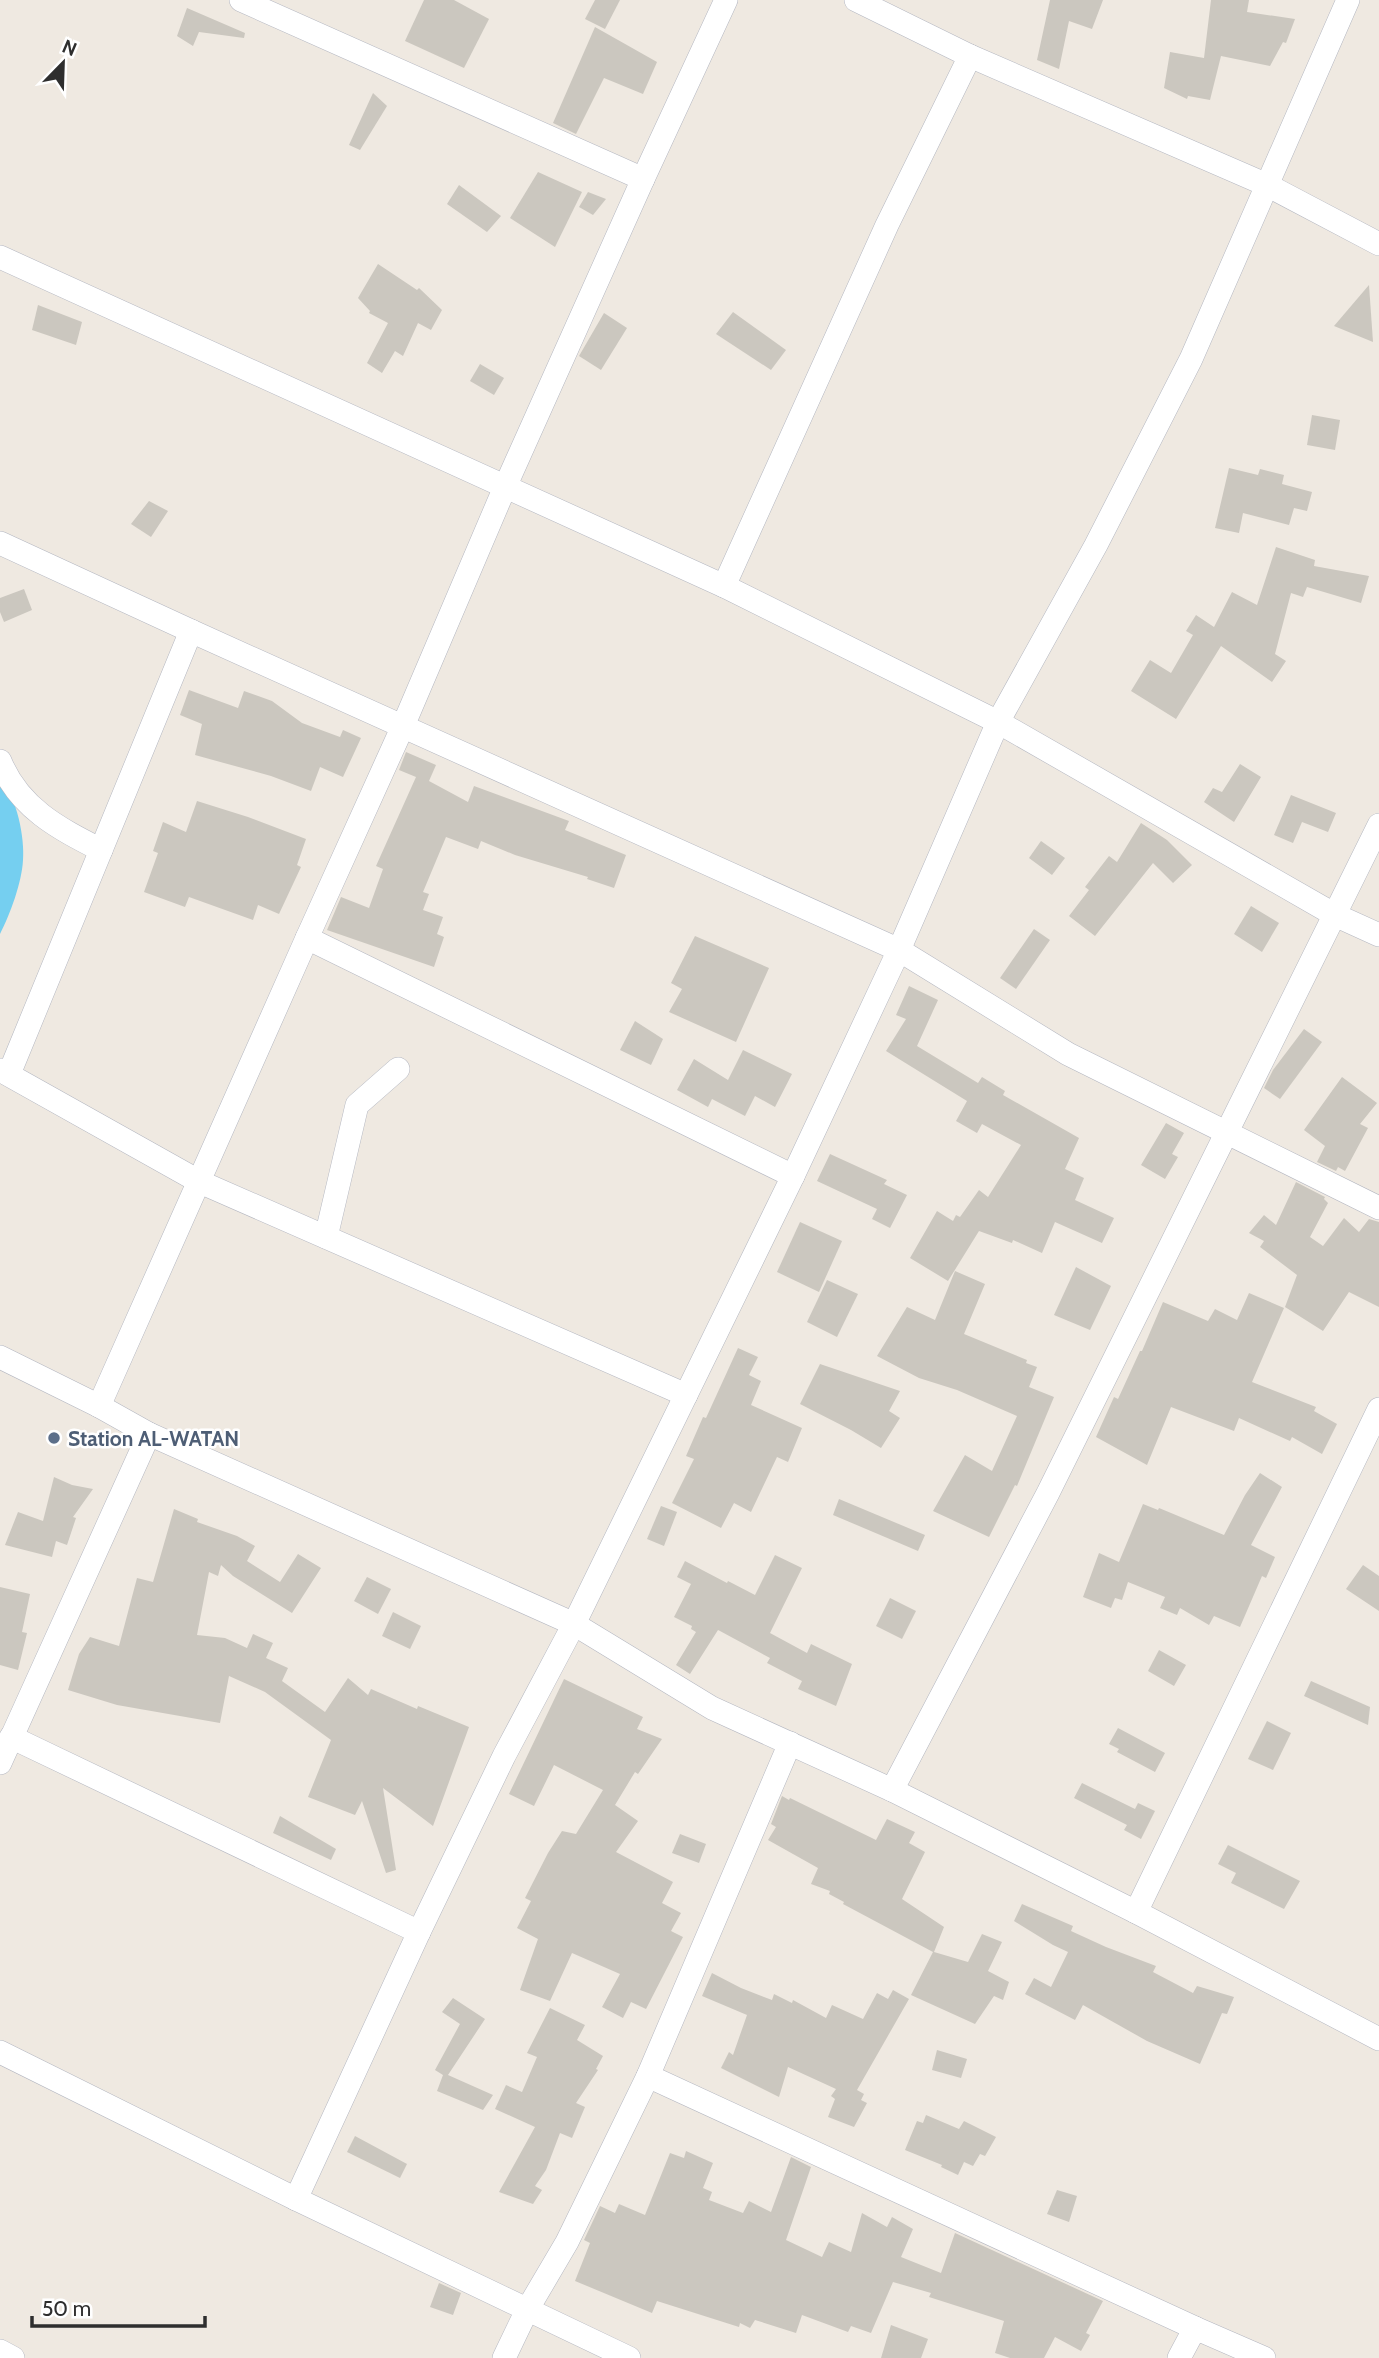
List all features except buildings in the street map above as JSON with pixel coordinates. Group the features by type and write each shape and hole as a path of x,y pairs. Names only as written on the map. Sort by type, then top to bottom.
{"street":[{"path":"241,0 643,179"},
{"path":"99,1406 403,726 505,487 726,0"},
{"path":"296,2199 419,1932 505,1756 574,1624 793,1176 899,950 998,722 1096,545 1191,359 1348,0"},
{"path":"865,2 970,55 1267,185 1379,244"},
{"path":"724,586 887,225 970,55"},
{"path":"0,257 724,586 998,722 1335,915 1379,935"},
{"path":"0,543 899,950 1068,1054 1379,1208"},
{"path":"191,631 102,850 4,1072 200,1182 686,1395"},
{"path":"0,761 14,788 38,814 68,834 102,850"},
{"path":"892,1790 1048,1493 1379,825"},
{"path":"307,938 793,1176"},
{"path":"326,1237 357,1105 398,1069"},
{"path":"0,1357 149,1434 574,1624 712,1708 892,1790 1136,1912 1379,2039"},
{"path":"1136,1912 1379,1409"},
{"path":"0,1763 149,1434"},
{"path":"11,1737 419,1932"},
{"path":"504,2358 527,2309 567,2242 648,2076 790,1743"},
{"path":"0,2052 296,2199 629,2358"},
{"path":"648,2076 1264,2358"},
{"path":"1179,2358 1195,2328"}],"water":[{"path":"0,782 11,796 15,807 23,851 18,888 0,934"}],"place":[{"name":"Station AL-WATAN","path":"54,1438"}]}
